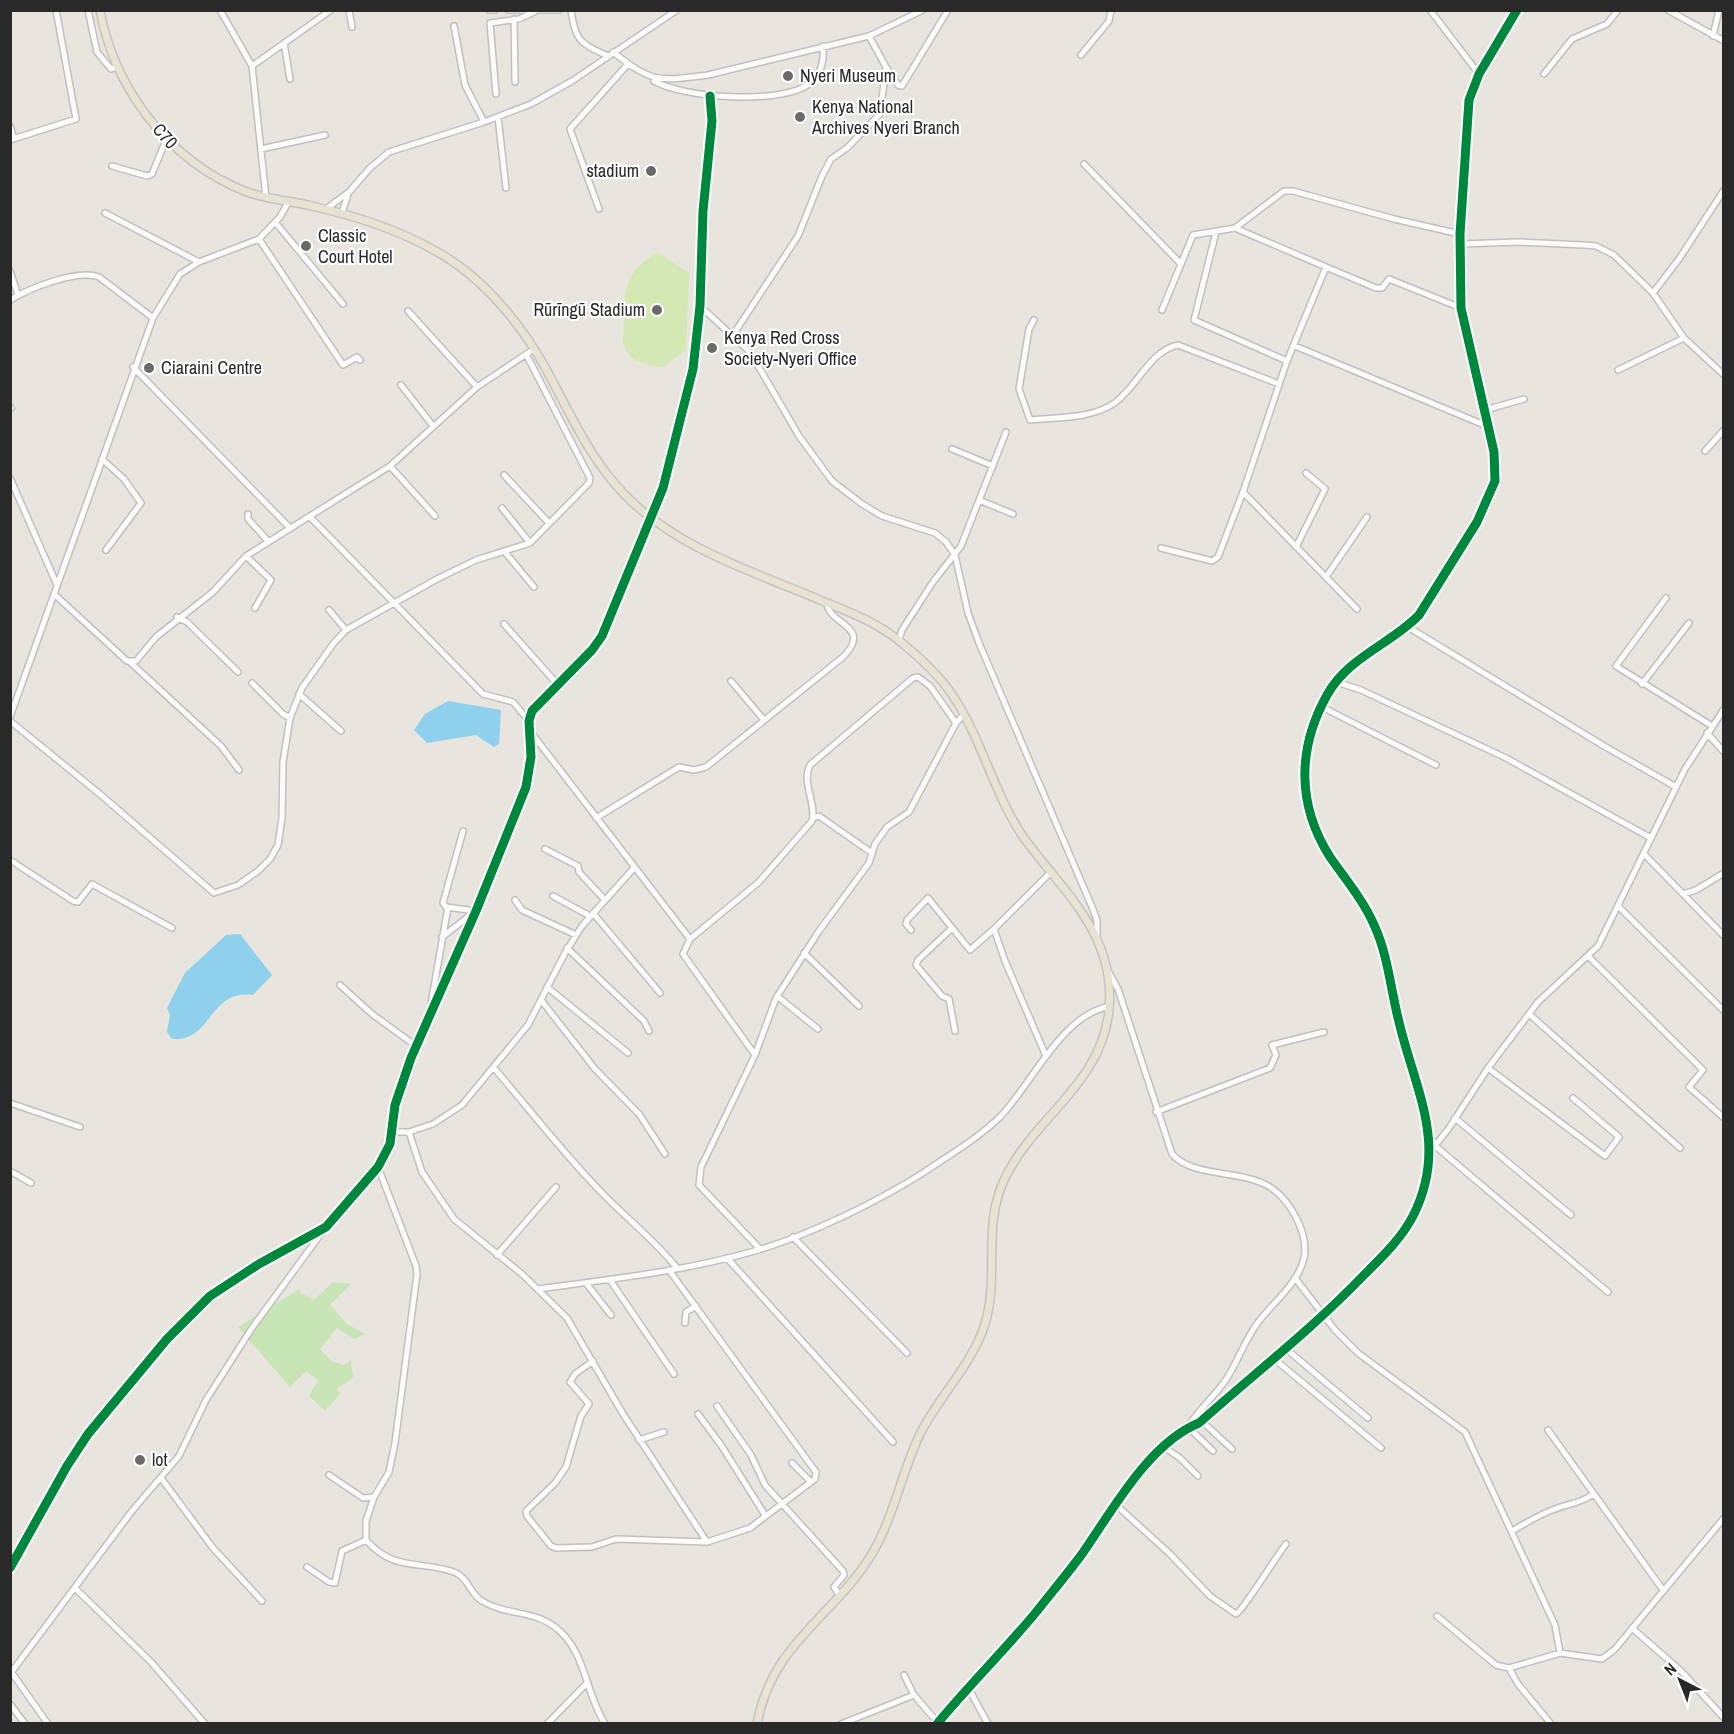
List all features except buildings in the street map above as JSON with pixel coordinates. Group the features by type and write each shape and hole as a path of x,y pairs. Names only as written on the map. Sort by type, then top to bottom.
{"main road":[{"name":"C70","path":"100,10 103,27 117,67 129,91 166,140 207,172 243,190 266,198 342,213 422,243 459,266 481,284 534,349 598,462 612,482 650,518 705,550 875,623 899,640 944,684 964,714 1012,818 1073,897 1097,936 1107,970 1110,1006 1105,1034 1091,1068 1019,1155 1001,1187 991,1225 990,1297 980,1338 922,1430 877,1546 840,1596 794,1644 778,1665 762,1701 757,1724"}],"street":[{"path":"10,126 12,140 76,119 56,10"},
{"path":"88,10 97,52 111,69 117,67"},
{"path":"220,10 252,66 266,198"},
{"path":"252,66 331,10"},
{"path":"349,10 352,27"},
{"path":"489,10 495,10"},
{"path":"508,10 534,12 559,10"},
{"path":"571,10 578,39 587,46 610,54 664,87 710,96 749,97 796,91 808,85 820,71 823,46"},
{"path":"645,76 669,80 708,75 869,36 923,10"},
{"path":"869,36 886,68 902,87 948,10"},
{"path":"1082,55 1109,21 1111,10"},
{"path":"1430,10 1479,74"},
{"path":"1188,1427 1199,1423 1325,1316 1407,1229 1421,1195 1431,1145 1426,1111 1400,1027 1376,929 1362,902 1321,841 1305,795 1304,767 1308,746 1322,707 1336,682 1364,656 1408,627 1429,602 1489,499 1495,481 1496,464 1489,428 1461,308 1460,234 1468,112 1479,74 1517,10"},
{"path":"1544,75 1572,39 1607,24 1618,10"},
{"path":"1668,10 1724,41"},
{"path":"1713,36 1719,10"},
{"path":"326,209 349,192 370,168 390,152 498,117 552,93 673,11"},
{"path":"496,94 490,23 514,19 534,12"},
{"path":"514,19 515,82"},
{"path":"454,26 465,85 484,122"},
{"path":"284,43 290,80"},
{"path":"599,209 570,129 628,64"},
{"path":"733,335 798,236 831,159 847,148 879,114 886,68"},
{"path":"48,1724 11,1674 132,1510 179,1456 206,1401 252,1328 326,1227 378,1167 390,1144 395,1106 416,1046 526,787 531,757 529,721 532,711 602,636 663,488 683,418 693,369 700,306 702,232 712,121 710,96"},
{"path":"498,117 506,188"},
{"path":"261,149 325,135"},
{"path":"112,166 147,176 152,174 166,140"},
{"path":"1084,164 1181,264"},
{"path":"1162,310 1193,236 1235,228 1282,192 1289,190 1394,219 1460,234"},
{"path":"1653,293 1679,259 1724,190"},
{"path":"342,213 349,192"},
{"path":"289,201 260,239 199,262 180,274 153,318 10,719 214,893 231,888 258,871 270,859 278,844 282,818 283,762 290,718 299,694 333,644 346,630 476,560 530,543 586,486 590,478 526,356"},
{"path":"105,213 199,262"},
{"path":"275,222 343,304"},
{"path":"1235,228 1378,289 1389,279 1461,308"},
{"path":"1216,232 1194,321 1287,361"},
{"path":"260,239 343,365 357,357 360,360"},
{"path":"1461,244 1518,242 1596,246 1618,259 1653,293 1684,338 1724,375"},
{"path":"1161,548 1216,560 1243,492 1287,361 1326,267"},
{"path":"10,271 18,295"},
{"path":"10,300 51,283 92,275 99,277 153,318"},
{"path":"700,306 733,335 754,358 799,436 832,481 882,516 938,535 955,555 968,613 979,643 1092,907 1097,920 1097,936"},
{"path":"408,311 477,387"},
{"path":"1034,320 1029,329 1019,388 1030,420 1090,413 1106,408 1125,393 1159,354 1178,345 1279,384"},
{"path":"1618,370 1684,338"},
{"path":"1295,346 1489,428"},
{"path":"130,662 136,660 177,617 213,591 246,556 268,540 310,517 390,466 477,387 534,349"},
{"path":"134,367 289,527"},
{"path":"401,385 433,426"},
{"path":"1485,410 1524,399"},
{"path":"1705,451 1724,430"},
{"path":"899,640 902,630 933,582 955,555 1006,432"},
{"path":"952,449 993,466"},
{"path":"102,459 124,479 141,502 106,550"},
{"path":"390,466 435,516"},
{"path":"1296,547 1324,489 1305,473"},
{"path":"504,476 549,523"},
{"path":"10,478 57,585"},
{"path":"1243,492 1357,609"},
{"path":"979,500 1013,514"},
{"path":"502,508 530,543"},
{"path":"248,514 248,519 268,540"},
{"path":"310,517 483,694 513,702 529,721"},
{"path":"1326,577 1366,517"},
{"path":"504,551 534,587"},
{"path":"246,556 271,579 255,608"},
{"path":"54,594 221,746 239,770"},
{"path":"1666,598 1616,666 1712,726"},
{"path":"596,818 679,767 694,770 706,767 818,678 852,645 850,628 831,614 827,603"},
{"path":"329,610 346,630"},
{"path":"177,617 187,622 238,672"},
{"path":"1642,684 1689,623"},
{"path":"504,624 558,685"},
{"path":"1408,627 1676,787"},
{"path":"813,818 807,775 810,765 913,678 918,677 930,686 956,723"},
{"path":"731,681 764,720"},
{"path":"1336,682 1361,690 1506,758 1651,838"},
{"path":"252,683 283,714 290,718"},
{"path":"299,694 341,730"},
{"path":"1322,707 1436,765"},
{"path":"1431,1145 1440,1139 1488,1068 1529,1014 1598,946 1676,787 1707,733 1724,709"},
{"path":"760,1249 704,1190 698,1179 701,1167 755,1055 777,996 804,953 868,863 875,844 887,827 909,812 956,723 964,714"},
{"path":"1717,718 1724,723"},
{"path":"530,730 690,939"},
{"path":"1707,733 1724,752"},
{"path":"755,1055 683,954 690,939 759,882 783,857 813,818 819,816 872,853"},
{"path":"463,831 442,903 448,907 473,910"},
{"path":"545,849 578,866 579,872 604,899"},
{"path":"1644,854 1724,936"},
{"path":"10,860 73,901 78,902 92,884 172,928"},
{"path":"392,1132 409,1132 433,1125 462,1105 528,1025 567,948 576,935 604,899 634,868"},
{"path":"911,930 906,924 907,920 928,898 970,950 1052,872"},
{"path":"1683,894 1696,890 1724,873"},
{"path":"553,896 592,914 660,993"},
{"path":"515,900 522,910 576,935"},
{"path":"1618,906 1724,1011"},
{"path":"434,1007 430,1004 448,907"},
{"path":"442,937 468,917 473,910"},
{"path":"952,928 916,965 942,996 948,999 955,1031"},
{"path":"994,929 1005,962 1046,1056"},
{"path":"567,948 644,1021 649,1031"},
{"path":"804,953 859,1006"},
{"path":"1588,956 1703,1070 1689,1086 1724,1118"},
{"path":"903,1675 914,1695 938,1723 1048,1596 1116,1504 1164,1447 1188,1427 1226,1379 1258,1323 1295,1278 1304,1257 1304,1243 1296,1219 1282,1197 1268,1186 1250,1179 1191,1167 1179,1162 1172,1154 1156,1112 1118,988 1107,970"},
{"path":"340,985 372,1014 416,1046"},
{"path":"547,987 628,1053"},
{"path":"777,996 818,1029"},
{"path":"541,1000 595,1069 639,1114 665,1155"},
{"path":"538,1289 610,1280 727,1258 793,1237 888,1194 966,1143 1000,1116 1046,1056 1089,1013 1110,1006"},
{"path":"1529,1014 1680,1148"},
{"path":"1156,1112 1270,1068 1276,1055 1272,1046 1324,1032"},
{"path":"494,1068 605,1196 651,1243 663,1251 677,1268"},
{"path":"1488,1068 1605,1156 1619,1137 1573,1098"},
{"path":"10,1103 80,1127"},
{"path":"1455,1118 1571,1215"},
{"path":"409,1132 423,1172 454,1219 538,1289 567,1318 639,1440 707,1542"},
{"path":"1431,1145 1608,1292"},
{"path":"378,1167 410,1248 417,1274 395,1443 389,1472 374,1497 366,1521 366,1540 385,1558 395,1562 454,1572 465,1579 480,1600 539,1617 555,1626 576,1652 605,1724"},
{"path":"10,1171 31,1183"},
{"path":"497,1255 556,1187"},
{"path":"10,1568 88,1434 196,1308 259,1264 326,1227"},
{"path":"793,1237 907,1353"},
{"path":"727,1258 893,1442"},
{"path":"592,1361 575,1374 570,1382 590,1404 581,1416 570,1460 555,1483 538,1501 528,1507 527,1516 544,1538 556,1548 592,1547 616,1539 707,1542 746,1530 816,1477 816,1472 669,1270"},
{"path":"1295,1278 1358,1353 1381,1372 1451,1419 1465,1432 1555,1625 1560,1653"},
{"path":"610,1280 674,1374"},
{"path":"586,1283 611,1315"},
{"path":"685,1323 686,1312 696,1306"},
{"path":"1285,1348 1368,1418"},
{"path":"1273,1358 1382,1448"},
{"path":"717,1406 752,1455 765,1485 843,1571 844,1575 834,1587 840,1596"},
{"path":"698,1414 722,1445 765,1515"},
{"path":"1199,1423 1206,1425 1232,1449"},
{"path":"1188,1427 1213,1451"},
{"path":"1548,1430 1663,1590"},
{"path":"639,1440 664,1432"},
{"path":"1164,1447 1180,1458 1198,1476"},
{"path":"792,1463 811,1482"},
{"path":"329,1475 363,1498 374,1497"},
{"path":"161,1478 213,1548 262,1601"},
{"path":"1512,1531 1558,1507 1580,1504 1594,1494"},
{"path":"1116,1504 1169,1553 1210,1596 1236,1614 1243,1610 1256,1585 1286,1544"},
{"path":"1437,1616 1496,1665 1509,1668 1560,1653 1602,1659 1615,1649 1724,1518"},
{"path":"307,1567 329,1582 335,1583 342,1551 349,1545 366,1540"},
{"path":"75,1588 152,1662 205,1724"},
{"path":"1632,1628 1681,1671 1724,1718"},
{"path":"1509,1668 1518,1684 1551,1724"},
{"path":"546,1724 587,1683"},
{"path":"969,1689 988,1724"},
{"path":"841,1724 914,1695"},
{"path":"10,1704 25,1724"}],"green space":[{"name":"Rũrĩngũ Stadium","path":"658,253 689,273 686,350 663,367 650,365 633,358 625,349 623,342 626,290 636,270"},
{"path":"333,1282 351,1284 330,1305 347,1324 365,1334 354,1339 337,1328 320,1349 331,1361 344,1365 351,1360 353,1378 337,1388 340,1394 325,1411 309,1396 318,1380 306,1371 290,1387 238,1327 299,1289 301,1293 314,1300"}],"water":[{"path":"448,701 501,710 499,744 494,747 476,735 427,743 414,730 425,714"},
{"path":"240,934 272,975 253,995 238,995 227,1000 196,1033 185,1038 172,1039 167,1032 170,1015 167,1008 185,973 226,935"}],"cycle path":[{"path":"937,1724 1037,1611 1082,1554 1119,1499 1148,1462 1164,1446 1199,1423 1344,1296 1403,1232 1413,1216 1423,1190 1428,1165 1429,1141 1426,1118 1399,1022 1383,950 1366,908 1330,857 1311,817 1305,777 1306,756 1317,715 1327,695 1346,671 1419,615 1477,522 1495,481 1494,452 1461,308 1460,234 1469,100 1479,74 1517,10"},
{"path":"10,1568 67,1466 88,1434 167,1339 210,1296 259,1264 326,1227 378,1167 390,1144 395,1105 411,1058 476,911 526,787 531,757 529,721 532,711 592,650 602,636 663,488 693,369 700,306 703,211 712,121 710,96"}],"place":[{"name":"Nyeri Museum","path":"788,76"},
{"name":"Kenya National Archives Nyeri Branch","path":"800,117"},
{"name":"stadium","path":"651,171"},
{"name":"Classic Court Hotel","path":"306,246"},
{"name":"Rũrĩngũ Stadium","path":"657,310"},
{"name":"Kenya Red Cross Society-Nyeri Office","path":"712,348"},
{"name":"Ciaraini Centre","path":"149,368"},
{"name":"lot","path":"140,1460"}]}
